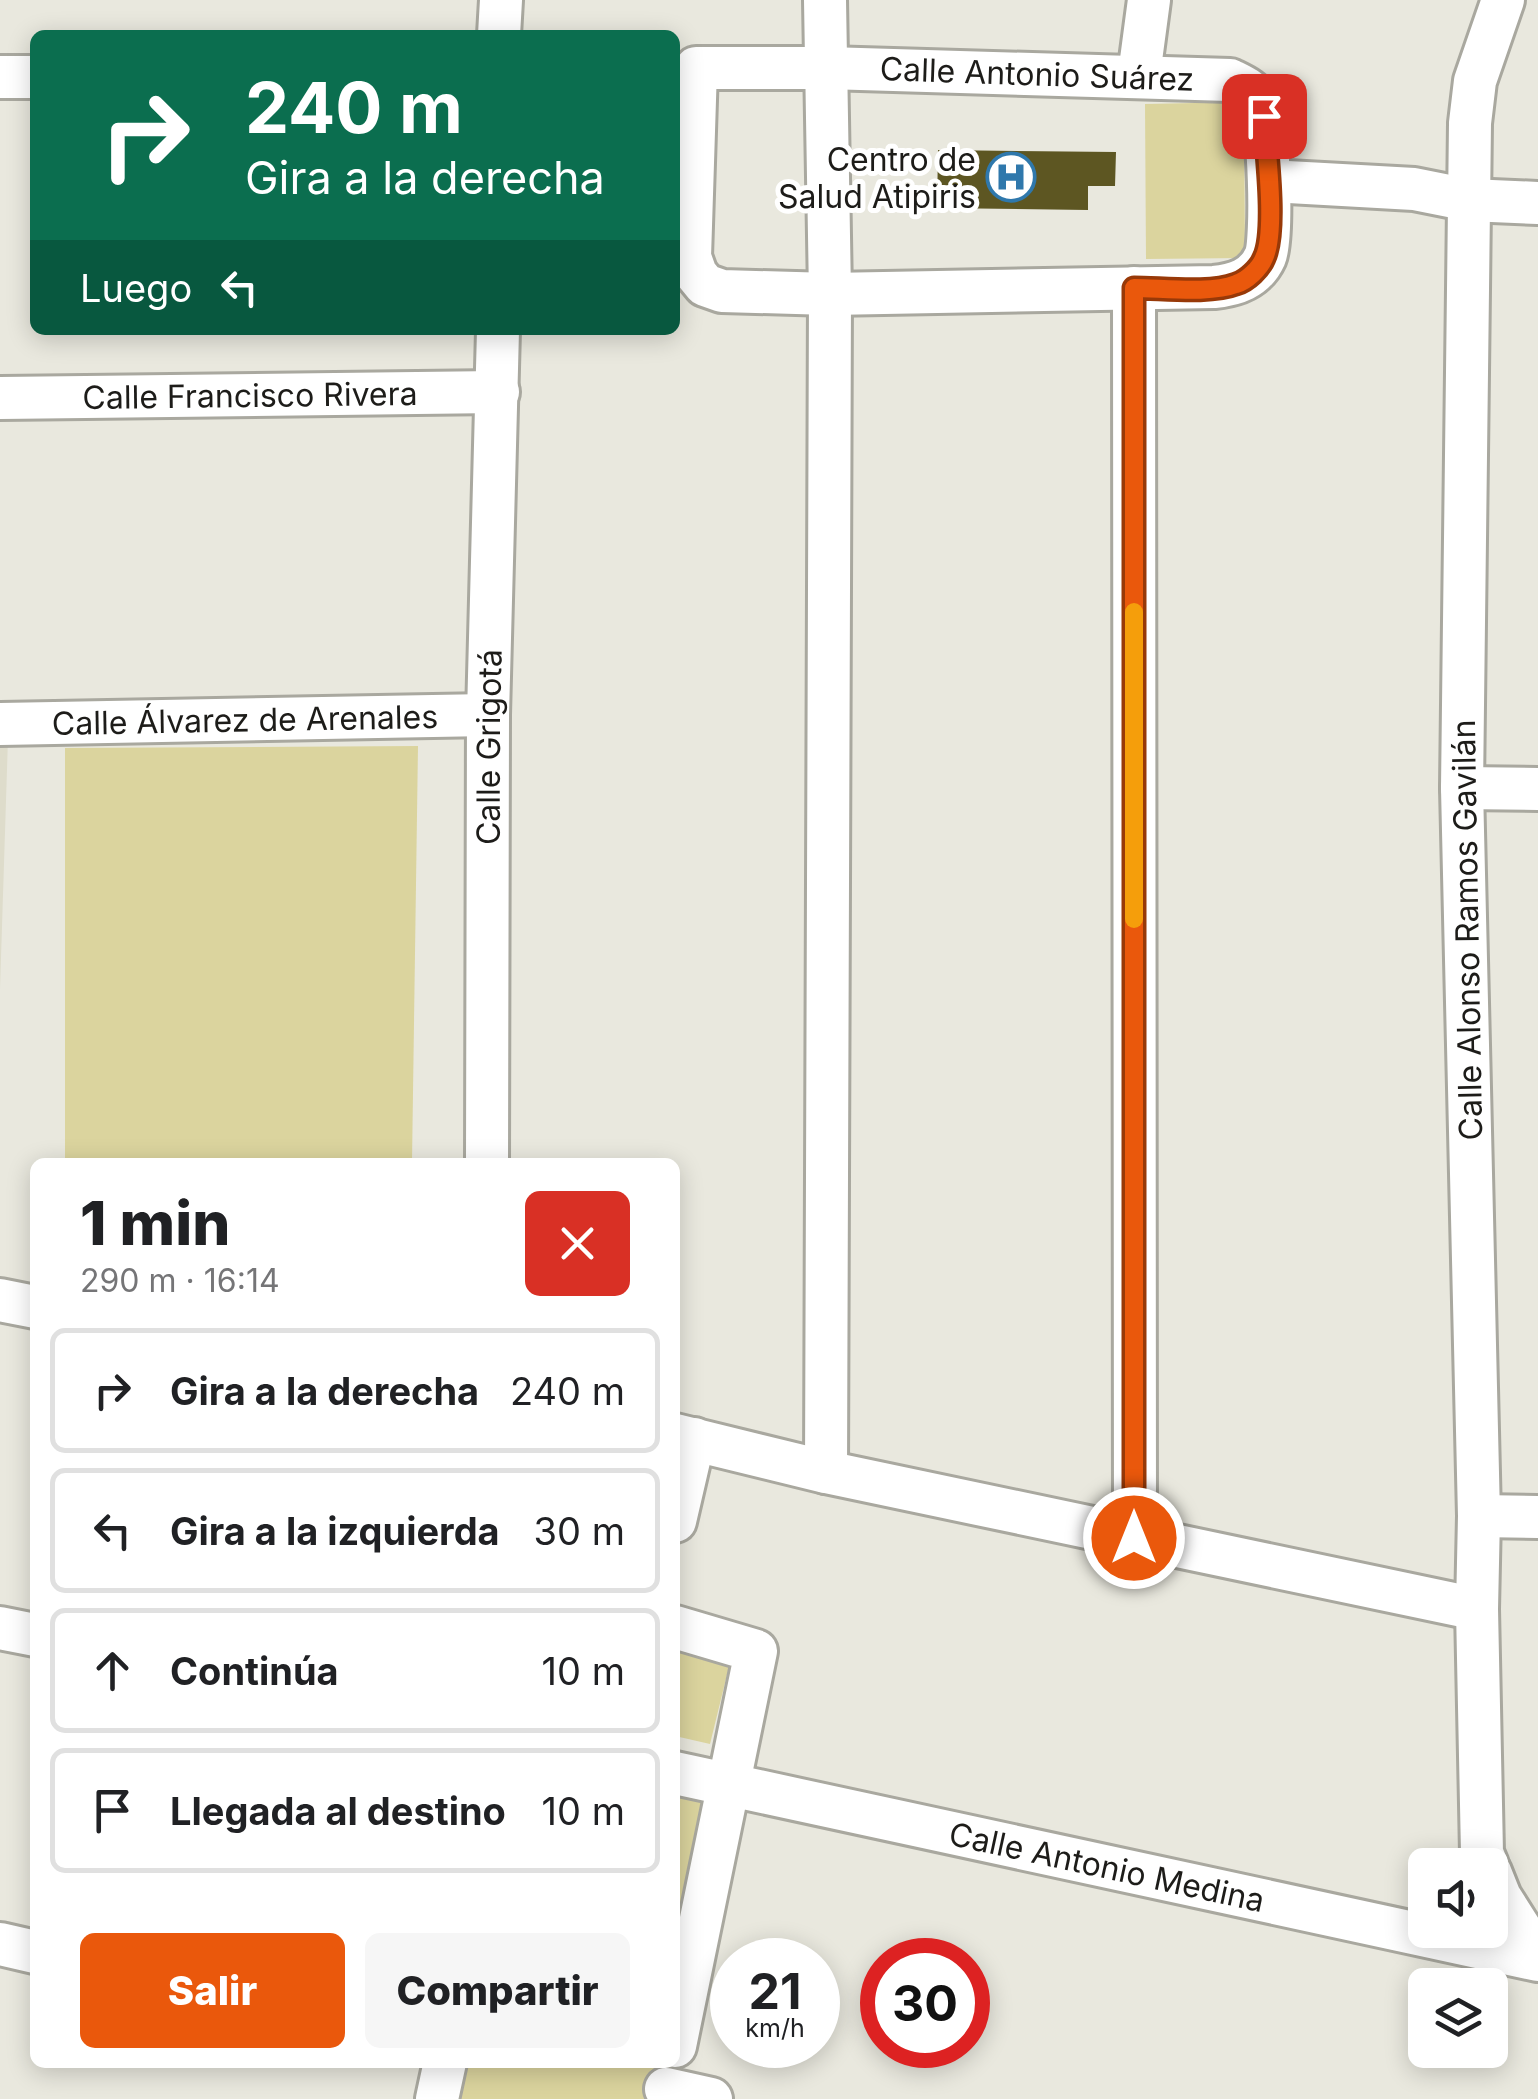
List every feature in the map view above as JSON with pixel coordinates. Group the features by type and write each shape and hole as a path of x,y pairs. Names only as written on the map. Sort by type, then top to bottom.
{"street":[{"path":"500,0 500,30"},
{"path":"825,0 830,294 826,1472"},
{"path":"1138,76 1149,0"},
{"name":"Calle Alonso Ramos Gavilán","path":"1482,1848 1479,1516 1462,788 1470,123 1474,81 1503,0"},
{"name":"Calle Antonio Suárez","path":"696,68 827,68 1230,80 1249,90 1260,102 1264,116 1269,181 1264,258 1252,274 1237,284 1214,287 830,294 722,291 705,285 690,257 684,180 696,68"},
{"path":"0,77 30,77"},
{"path":"1269,181 1414,189 1469,200 1538,203"},
{"path":"1134,288 1134,1538"},
{"name":"Calle Grigotá","path":"486,1158 488,715 498,335"},
{"name":"Calle Francisco Rivera","path":"0,398 498,392"},
{"name":"Calle Álvarez de Arenales","path":"0,724 488,715"},
{"path":"1462,788 1538,789"},
{"path":"0,1300 30,1306"},
{"path":"680,1474 684,1437 826,1472 1477,1610"},
{"path":"1479,1516 1538,1518"},
{"path":"0,1628 30,1634"},
{"path":"680,1629 756,1651 680,2023"},
{"name":"Calle Antonio Medina","path":"680,1774 1538,1959"},
{"path":"1508,1911 1538,1959"},
{"path":"0,1944 30,1951"},
{"path":"437,2099 444,2068"},
{"path":"667,2084 711,2099"}],"shaded area":[{"path":"1244,102 1245,258 1146,259 1145,104"},
{"path":"0,738 8,738 0,989"},
{"path":"418,746 412,1158 65,1158 65,748"},
{"path":"680,1634 734,1646 710,1744 680,1737"},
{"path":"680,1795 713,1802 680,1951"},
{"path":"460,2068 655,2068 648,2099 453,2099"}],"building":[{"path":"938,150 1116,152 1115,186 1088,186 1088,210 937,208"}],"slow traffic":[{"path":"1134,612 1134,919"}],"place":[{"name":"Centro de Salud Atipiris","path":"1011,177"}],"route":[{"path":"1134,1538 1134,288 1214,287 1237,284 1252,274 1264,258 1268,242 1264,116"}]}
